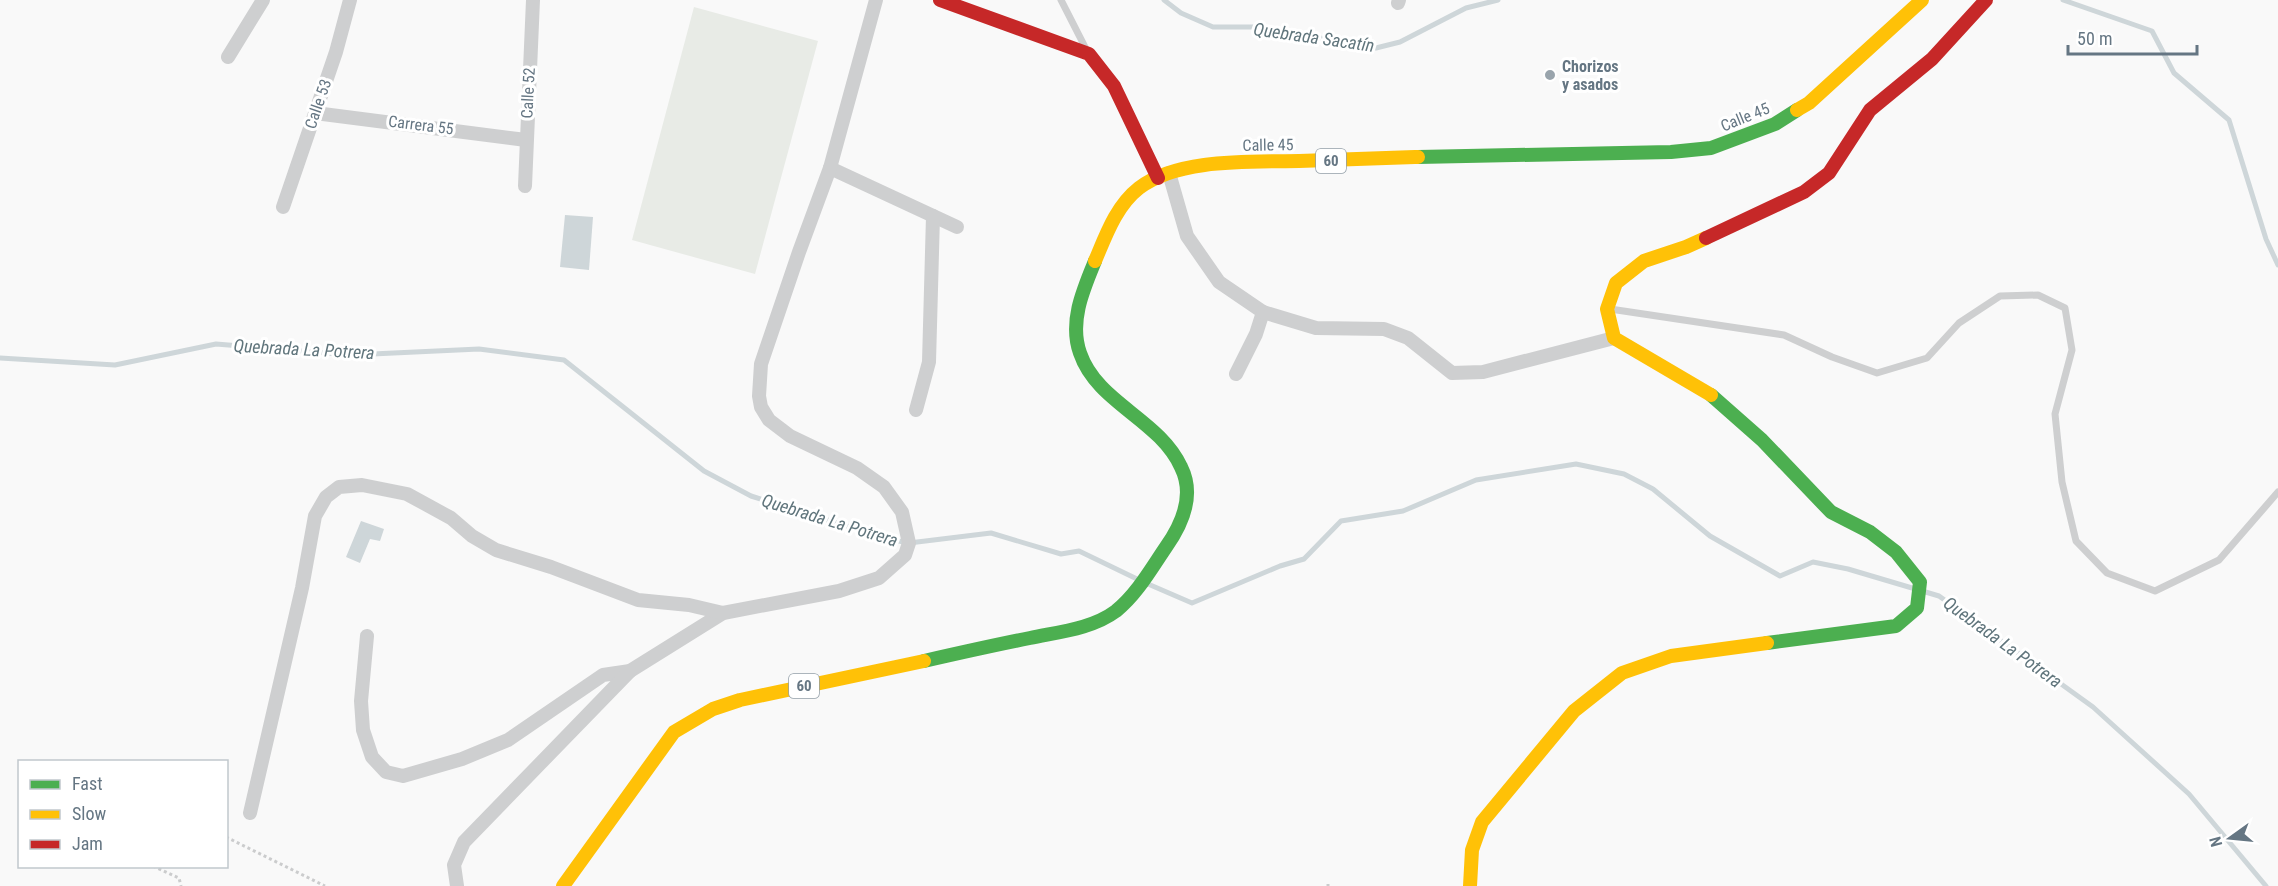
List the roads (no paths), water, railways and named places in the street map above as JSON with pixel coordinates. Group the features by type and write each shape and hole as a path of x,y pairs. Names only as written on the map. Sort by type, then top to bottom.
{"main road":[{"path":"940,0 1089,54 1114,86 1163,176"},
{"name":"Calle 45","path":"563,886 674,732 713,709 740,700 1066,630 1100,621 1121,607 1174,535 1183,518 1187,497 1185,475 1176,454 1091,375 1082,360 1076,342 1075,325 1079,303 1110,224 1123,203 1141,187 1163,176 1192,168 1235,163 1520,154 1671,152 1711,148 1775,124 1809,103 1922,0"},
{"path":"1470,886 1472,850 1482,822 1574,711 1622,673 1671,656 1896,626 1917,608 1920,582 1896,552 1870,532 1831,512 1762,440 1717,398 1614,338 1607,309 1616,283 1644,261 1686,247 1804,192 1829,173 1870,110 1932,59 1986,0"}],"street":[{"path":"228,57 263,0"},
{"name":"Calle 53","path":"283,207 336,52 350,0"},
{"name":"Calle 52","path":"525,186 532,0"},
{"path":"457,886 454,865 464,842 630,671 723,613 839,591 879,578 905,555 909,543 902,512 884,487 857,468 790,436 769,420 761,407 759,396 761,364 830,168 876,0"},
{"name":"Carrera 55","path":"315,113 526,140"},
{"path":"830,168 957,227"},
{"path":"1163,176 1187,236 1219,282 1263,312 1316,328 1384,329 1408,338 1452,372 1484,372 1614,338"},
{"path":"916,410 928,362 933,216"},
{"path":"1236,374 1256,334 1263,312"},
{"path":"250,813 302,588 315,516 326,496 339,486 362,485 407,494 451,518 472,536 496,550 551,567 638,600 689,605 723,613"},
{"path":"367,636 361,701 363,730 372,757 386,772 402,776 462,759 508,740 603,675 630,671"}],"lane":[{"path":"1061,0 1089,54"},
{"path":"1607,309 1784,335 1832,357 1877,373 1928,358 1959,323 2000,296 2038,295 2065,308 2072,350 2055,414 2062,482 2076,541 2107,573 2155,591 2219,560 2278,492"}],"waterway":[{"name":"Quebrada Sacatín","path":"1164,0 1181,13 1213,27 1258,27 1376,48 1400,42 1466,8 1498,0"},
{"name":"Quebrada Sacatín","path":"2063,0 2152,31 2174,73 2229,120 2266,239 2278,265"},
{"name":"Quebrada La Potrera","path":"0,358 115,365 216,344 351,355 479,349 564,360 704,471 751,496 888,539 909,543 991,533 1061,554 1079,551 1137,579"},
{"name":"Quebrada La Potrera","path":"1148,584 1192,603 1280,566 1304,559 1341,521 1403,511 1476,480 1576,464 1624,474 1653,489 1710,536 1780,576 1813,562 1848,569 1939,596 2093,707 2189,794 2266,886"}],"place":[{"name":"Chorizos y asados","path":"1550,75"}]}
